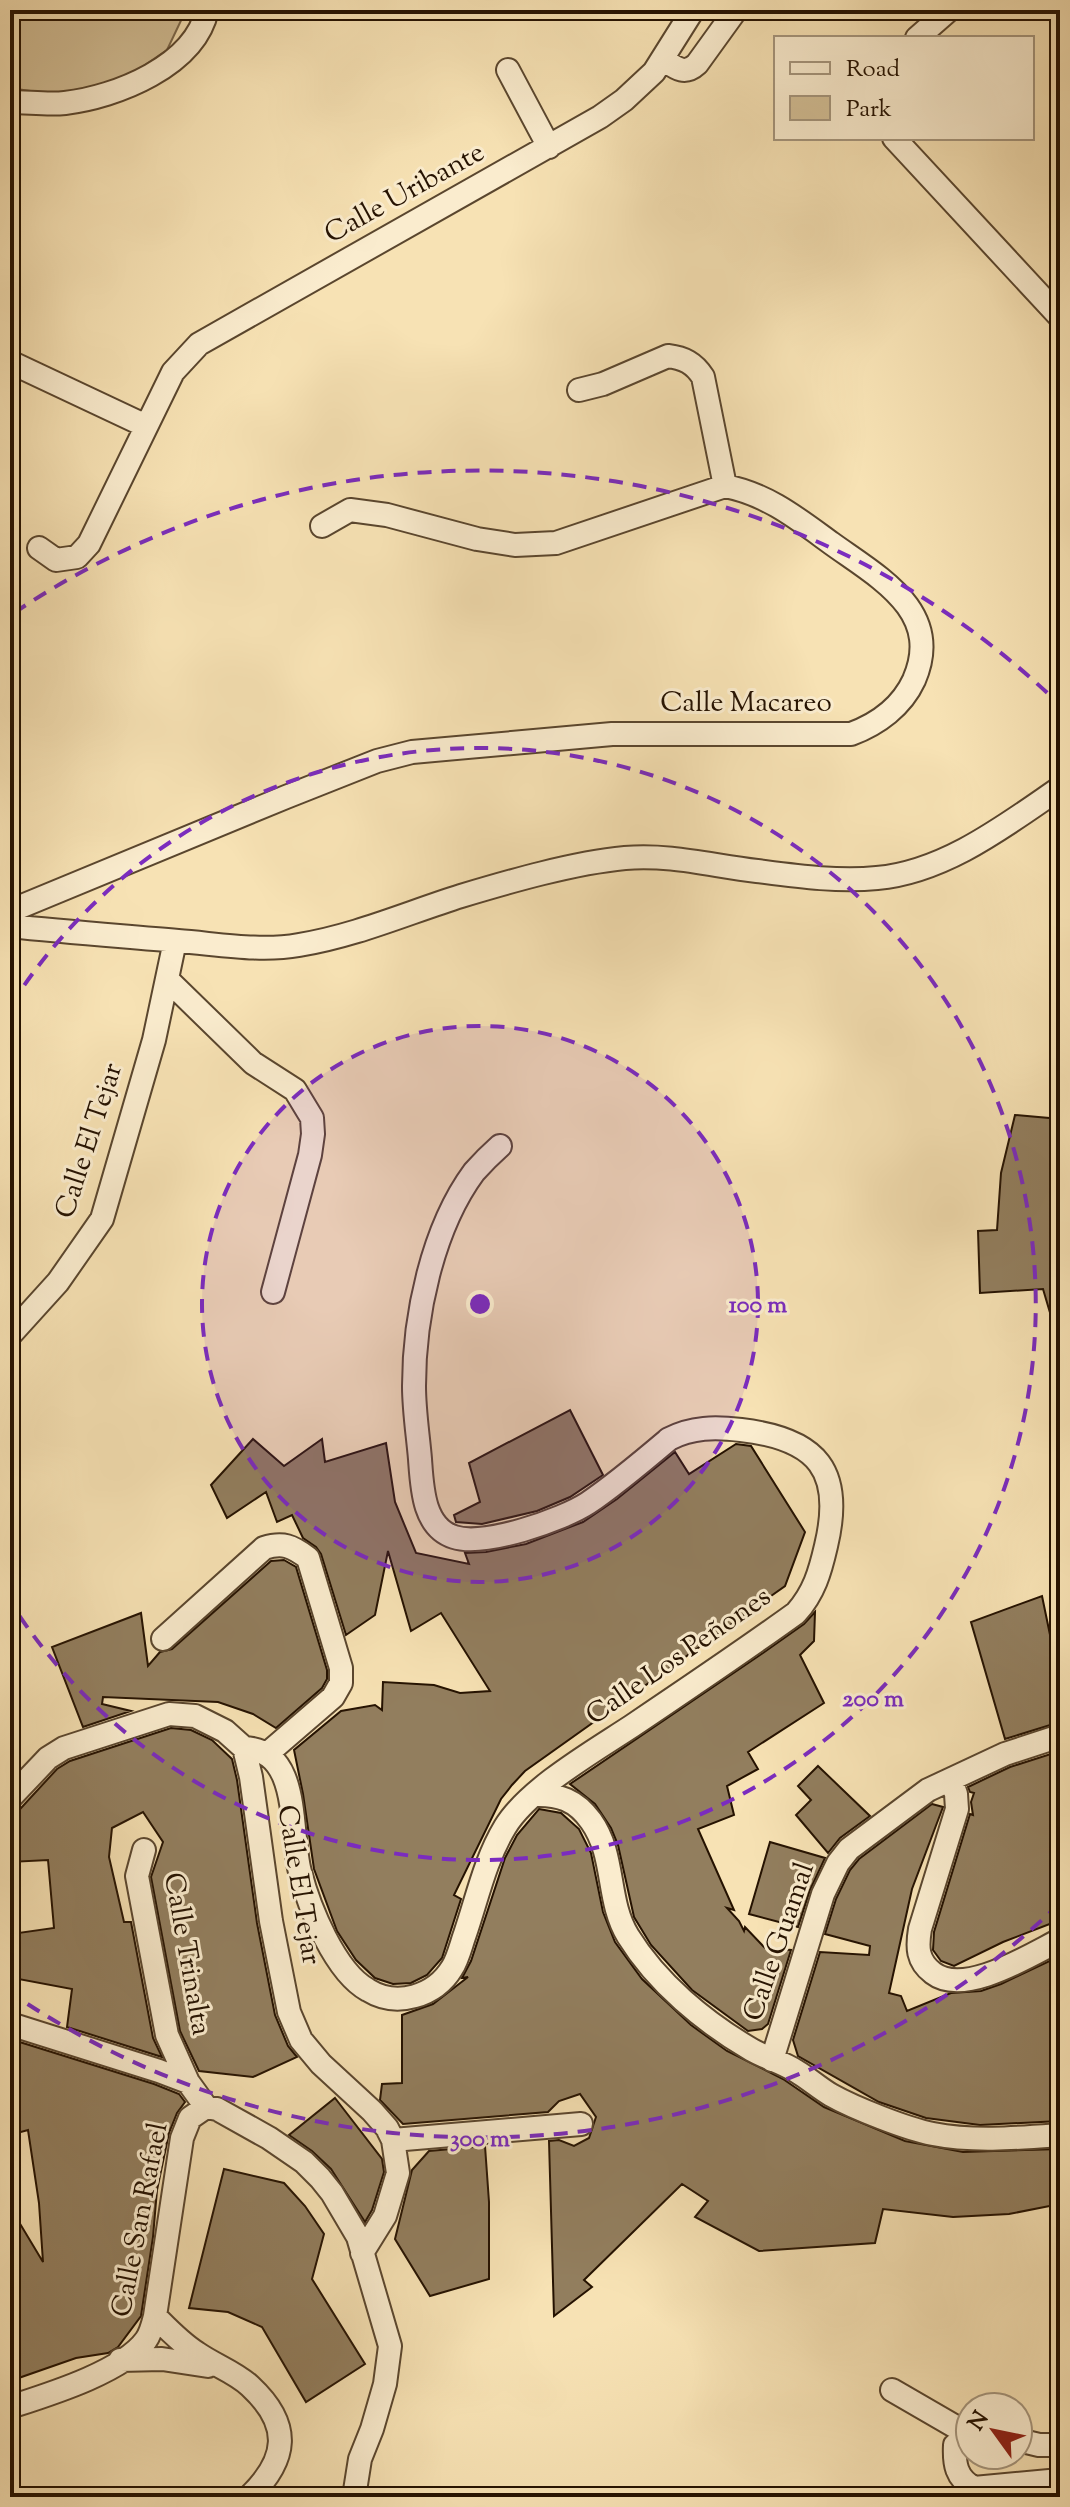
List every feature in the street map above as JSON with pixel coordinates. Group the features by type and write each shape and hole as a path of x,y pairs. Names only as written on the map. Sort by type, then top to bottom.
{"street":[{"path":"10,102 63,103 103,96 153,76 188,46 207,10"},
{"name":"Calle Uribante","path":"39,548 56,560 77,557 89,544 173,372 199,344 600,117 624,100 664,60 693,10"},
{"path":"664,60 682,71 689,71 736,10"},
{"path":"919,36 949,10"},
{"path":"508,70 549,147"},
{"path":"896,140 1060,317"},
{"path":"322,526 350,510 387,515 477,539 515,545 556,543 725,486 703,377 696,366 668,356 603,384 579,390"},
{"path":"10,362 146,426"},
{"name":"Calle Macareo","path":"10,911 377,761 412,752 612,734 851,734 882,719 909,690 918,669 922,649 920,631 912,613 889,585 791,514 768,499 725,486"},
{"path":"10,926 229,946 297,946 386,922 462,896 592,862 665,857 756,871 838,879 879,878 920,869 960,850 1005,825 1060,788"},
{"name":"Calle El Tejar","path":"10,1335 58,1282 102,1219 154,1040 175,941"},
{"path":"168,980 253,1063 295,1090 312,1118 310,1155 273,1292"},
{"name":"Calle Los Peñones","path":"268,1753 284,1778 291,1801 299,1869 321,1927 345,1970 368,1990 394,1998 426,1993 443,1981 454,1966 493,1851 506,1826 534,1795 796,1613 816,1583 832,1519 832,1487 824,1469 811,1455 781,1438 764,1433 700,1428 685,1431 669,1439 585,1505 495,1538 467,1540 453,1537 434,1524 421,1482 415,1412 416,1356 423,1298 441,1235 464,1189 475,1171 500,1146"},
{"path":"10,1798 48,1758 64,1748 169,1714 195,1716 225,1731 244,1748 256,1748 268,1753 333,1697 341,1683 341,1668 308,1558 293,1546 277,1544 264,1548 163,1639"},
{"name":"Calle Guamal","path":"772,2060 823,1894 838,1863 849,1849 928,1790 1005,1754 1060,1736"},
{"name":"Calle El Tejar","path":"244,1748 251,1777 271,1921 289,2012 301,2040 321,2064 372,2111 393,2140"},
{"path":"951,1780 957,1809 917,1943 919,1957 926,1968 949,1980 975,1978 1060,1940"},
{"path":"534,1795 565,1797 584,1812 608,1856 616,1911 627,1934 667,1984 704,2018 754,2051 795,2070 831,2095 872,2114 931,2134 1021,2138 1060,2135"},
{"name":"Calle Trinalta","path":"144,1850 137,1876 164,2020 174,2054 188,2082 206,2107"},
{"path":"10,2024 188,2082"},
{"name":"Calle San Rafael","path":"10,2407 88,2379 145,2341 155,2316 182,2138 190,2118 206,2107 217,2109 304,2162 332,2193 358,2237 390,2346 385,2384 360,2459 354,2497"},
{"path":"362,2253 385,2216 398,2173 393,2140 581,2124"},
{"path":"155,2316 199,2355 250,2386 277,2423 282,2438 279,2455 249,2497"},
{"path":"120,2360 190,2361 225,2370"},
{"path":"892,2390 954,2425"},
{"path":"1034,2444 1060,2445"},
{"path":"957,2471 962,2482 974,2488 1060,2480"}],"green space":[{"path":"10,10 186,10 167,50 123,80 71,97 10,88"}],"building":[{"path":"1015,1115 1060,1119 1060,1333 1056,1333 1043,1289 980,1293 978,1231 997,1230 1001,1173"},
{"path":"570,1410 603,1475 570,1497 537,1511 482,1524 456,1522 454,1515 480,1502 469,1463"},
{"path":"253,1439 284,1466 322,1439 325,1462 386,1443 395,1502 416,1553 469,1564 465,1553 526,1544 583,1522 675,1452 689,1474 736,1444 751,1446 805,1532 785,1586 525,1771 512,1785 501,1799 454,1895 461,1899 442,1958 427,1975 411,1983 393,1984 375,1978 356,1960 337,1931 314,1869 294,1750 341,1711 375,1705 382,1710 383,1682 434,1685 460,1693 490,1691 441,1613 411,1631 388,1551 375,1615 346,1635 321,1554 303,1538 292,1515 277,1522 266,1492 227,1518 211,1485"},
{"path":"284,1560 296,1567 327,1670 327,1679 322,1688 276,1728 253,1714 218,1702 103,1697 102,1704 131,1711 83,1727 52,1647 141,1613 148,1666 160,1652 172,1649 271,1561"},
{"path":"1042,1596 1055,1659 1060,1658 1060,1722 1005,1739 971,1622"},
{"path":"815,1612 814,1641 800,1655 824,1703 748,1752 758,1769 727,1786 734,1815 698,1829 734,1910 727,1908 744,1931 745,1927 765,1948 791,1950 768,2024 762,2029 748,2031 692,1990 651,1945 634,1917 618,1845 611,1828 595,1804 570,1784 763,1653 804,1624"},
{"path":"171,1728 191,1730 212,1740 232,1759 237,1780 257,1923 275,2015 288,2046 297,2057 253,2077 199,2071 180,2031 151,1877 163,1842 143,1812 112,1828 109,1857 124,1922 131,1922 153,2038 162,2057 67,2027 72,1989 13,1978 11,1934 54,1928 48,1860 10,1862 10,1820 57,1769 70,1761"},
{"path":"1060,1751 1060,1920 1003,1942 954,1966 941,1961 933,1950 934,1932 970,1814 973,1815 971,1802 974,1793 968,1787 1010,1767"},
{"path":"818,1766 870,1816 840,1838 828,1853 796,1815 811,1800 798,1786"},
{"path":"932,1804 943,1807 912,1889 889,1993 901,1996 907,2011 951,1993 981,1991 1001,1984 1060,1956 1060,2121 980,2125 926,2118 879,2102 798,2056 793,2040 820,1952 869,1955 870,1946 825,1934 836,1899 850,1870 859,1859"},
{"path":"539,1809 561,1813 579,1829 591,1853 603,1912 615,1942 642,1979 691,2025 727,2051 783,2079 824,2107 905,2141 963,2152 1060,2149 1060,2204 1009,2214 953,2217 883,2209 875,2243 759,2251 695,2217 708,2201 682,2184 584,2280 592,2287 554,2316 549,2141 559,2140 574,2146 589,2138 596,2117 580,2094 559,2101 548,2112 403,2124 380,2100 382,2084 402,2083 402,2015 433,2004 468,1977 462,1978 471,1961 505,1858 517,1835"},
{"path":"770,1842 825,1858 798,1927 749,1914"},
{"path":"10,2039 154,2084 179,2094 185,2102 169,2133 157,2190 141,2316 118,2347 108,2353 76,2358 10,2381 10,2207 43,2262 39,2203 28,2130 10,2135"},
{"path":"335,2098 382,2159 384,2172 365,2222 331,2169 289,2135"},
{"path":"485,2146 489,2279 430,2296 395,2239 412,2170 429,2151"},
{"path":"224,2169 284,2183 324,2234 312,2279 365,2364 306,2402 262,2327 228,2312 189,2308"}]}
